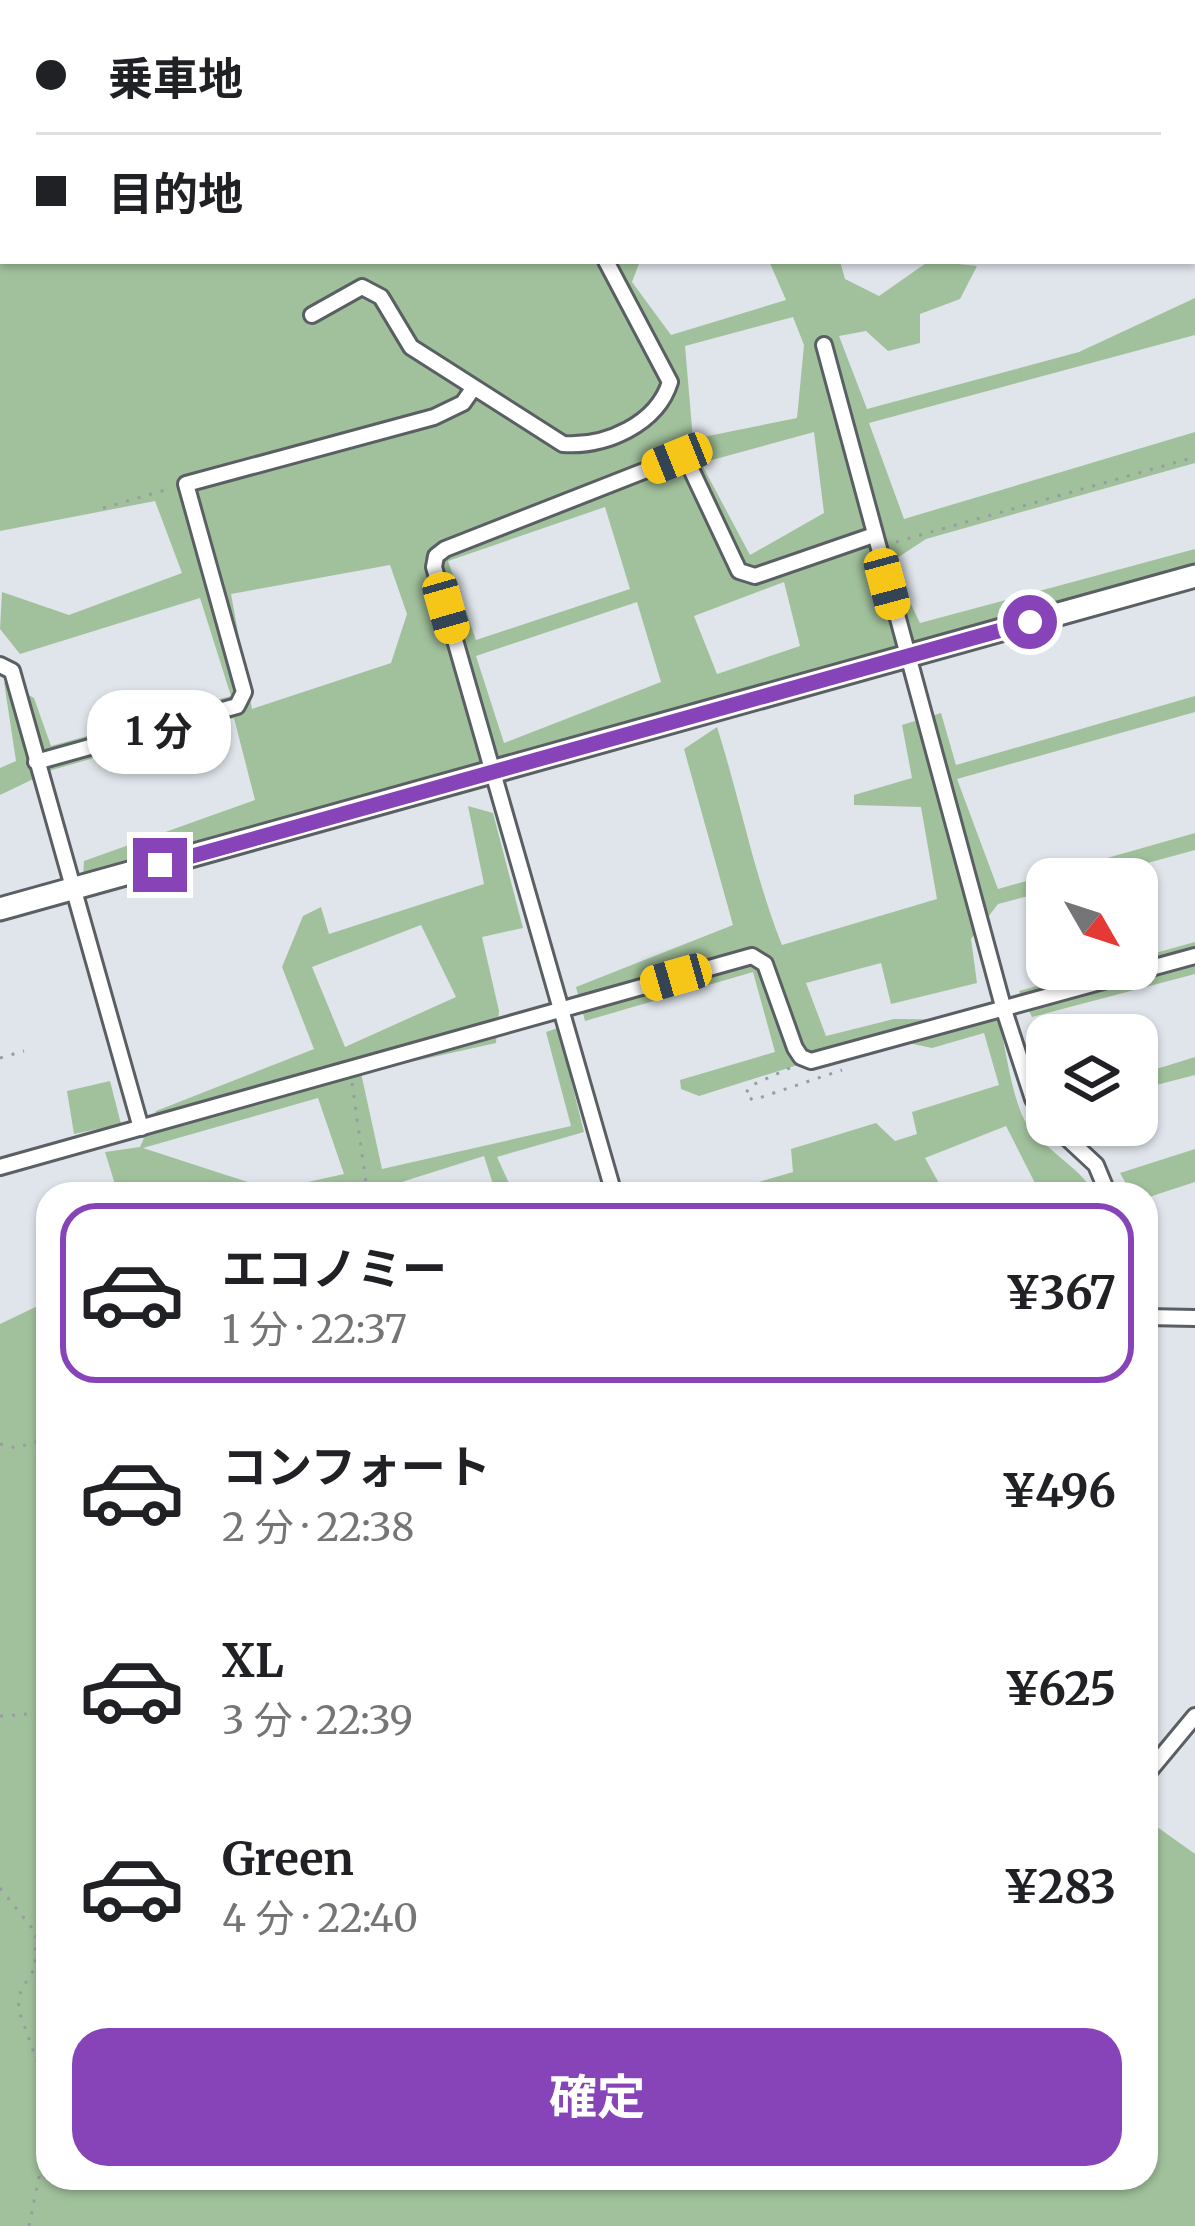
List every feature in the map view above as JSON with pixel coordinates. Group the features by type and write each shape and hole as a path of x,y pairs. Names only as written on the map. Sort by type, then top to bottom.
{"street":[{"path":"312,315 362,287 381,296 411,347 563,444 580,446 636,427 664,404 670,382 608,264"},
{"path":"824,345 906,657 1026,1075"},
{"path":"36,762 237,706 244,692 186,484 434,417 463,403 472,390"},
{"path":"611,1182 434,567 436,556 677,458 690,466 739,571 755,576 876,541"},
{"path":"0,909 1195,576"},
{"path":"0,664 11,671 141,1128"},
{"path":"0,1167 752,956 766,964 795,1048 811,1060 1195,956"},
{"path":"1076,1146 1096,1165 1103,1182"},
{"path":"1158,1317 1195,1318"},
{"path":"1158,1761 1195,1716"}],"path":[{"path":"876,541 1195,457"},
{"path":"103,508 186,484"},
{"path":"0,1058 24,1051"},
{"path":"350,1070 366,1182"},
{"path":"0,1444 16,1448 36,1442"},
{"path":"0,1716 36,1713"},
{"path":"0,1888 36,1933 35,1968 20,1990 18,2008 36,2058"},
{"path":"29,2226 36,2190"}],"green space":[{"path":"0,264 639,264 632,282 671,335 786,300 770,264 841,264 845,279 879,296 925,264 977,266 960,299 920,314 920,343 888,351 866,331 839,336 867,409 1079,352 1195,298 1195,335 869,423 904,519 1195,432 1195,463 926,539 891,562 920,623 1195,549 1195,571 834,663 83,876 84,861 255,800 234,718 52,770 0,795 0,768 16,761 4,682 34,698 51,746 231,696 200,598 20,654 0,629 2,592 69,615 182,573 155,501 0,531","holes":["793,317 804,345 797,418 693,439 685,346","814,432 824,513 750,555 701,463","605,507 630,589 476,640 448,561","390,565 407,614 391,663 252,709 231,594","784,582 800,646 717,674 694,616","637,602 661,682 504,743 476,656"]},
{"path":"1195,696 1195,712 957,779 998,889 1026,881 1026,897 998,904 971,939 977,983 891,1004 881,963 806,983 826,1036 894,1019 999,1020 1011,1080 1026,1121 1026,1146 1048,1146 1086,1182 1034,1182 1006,1126 925,1158 938,1182 759,1182 793,1172 791,1149 876,1123 895,1141 917,1134 912,1112 999,1085 984,1033 932,1048 884,1038 699,1096 681,1089 680,1080 775,1052 753,972 585,1021 576,987 733,925 684,749 717,727 782,945 937,899 921,807 854,805 854,795 912,778 902,725 941,713 956,765"},
{"path":"468,806 493,813 523,928 482,937 499,1011 496,1043 361,1073 382,1169 571,1126 546,1032 558,1028 584,1132 497,1157 508,1182 492,1182 484,1156 402,1182 308,1182 344,1174 318,1098 143,1148 247,1182 114,1182 105,1152 140,1147 156,1111 314,1049 282,967 303,916 321,907 329,934 484,884","holes":["421,925 456,997 345,1047 312,967"]},
{"path":"1195,833 1195,850 1158,860 1107,858"},
{"path":"1195,942 1195,974 1158,984 1158,952"},
{"path":"1134,990 1043,1014 1030,1014 1019,991"},
{"path":"1195,1057 1195,1075 1158,1085 1158,1068"},
{"path":"110,1081 121,1124 74,1134 67,1091"},
{"path":"1195,1149 1195,1182 1158,1194 1158,1182 1125,1182 1120,1173"},
{"path":"36,1307 36,2190 1158,2190 1158,1828 1195,1854 1195,2226 0,2226 0,1324"}],"route":[{"path":"160,865 1030,622"}]}
